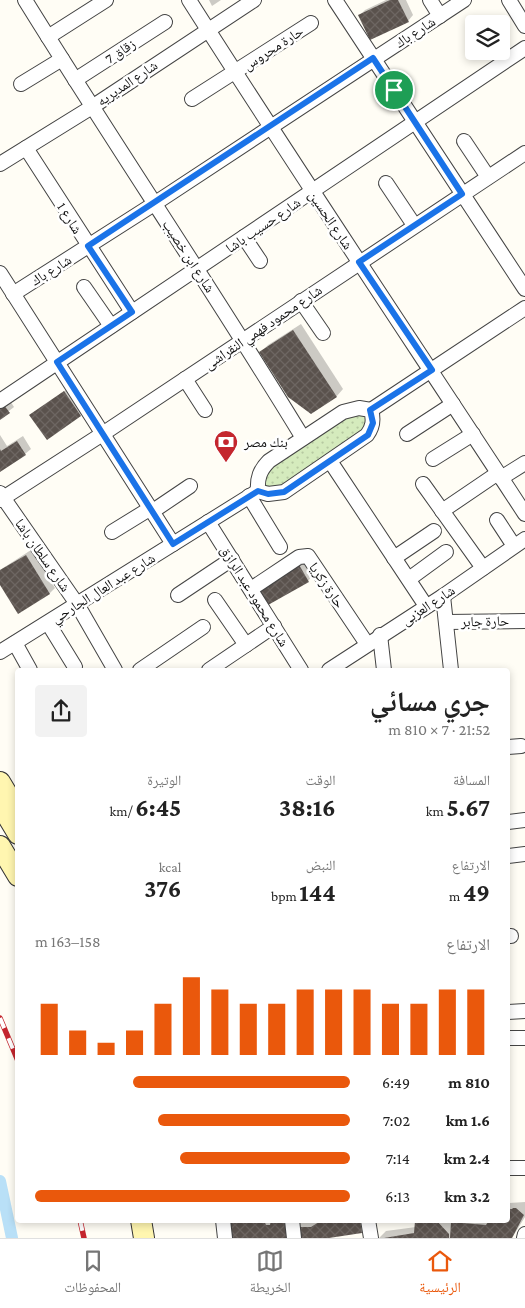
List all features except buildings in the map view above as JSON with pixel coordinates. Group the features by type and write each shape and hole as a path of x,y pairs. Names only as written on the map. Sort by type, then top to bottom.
{"main road":[{"path":"9,797 15,822"},
{"path":"0,846 15,871"}],"street":[{"name":"شارع ابن خصيب","path":"25,0 154,204 243,340 303,438"},
{"path":"48,37 106,0"},
{"name":"شارع الحسين","path":"189,0 312,192 432,370 525,514"},
{"name":"شارع المديريه","path":"0,164 92,107 254,0"},
{"path":"335,0 525,289"},
{"path":"430,0 440,16"},
{"name":"شارع باك","path":"13,294 154,204 373,58 464,0"},
{"path":"509,0 525,26"},
{"name":"زقاق 7","path":"75,80 165,22"},
{"name":"حارة محروس","path":"192,99 311,23"},
{"name":"شارع حسيب باشا","path":"0,401 525,48"},
{"path":"21,84 62,59"},
{"path":"464,141 488,177"},
{"name":"شارع 1","path":"26,148 132,312"},
{"name":"شارع محمود فهمي النقراشى","path":"1,497 104,433 525,153"},
{"path":"386,183 414,226"},
{"path":"244,237 260,261"},
{"path":"0,273 104,433 173,544"},
{"path":"84,287 111,326"},
{"path":"301,301 323,333"},
{"path":"280,547 253,493 264,466 348,409 370,410 525,308"},
{"path":"185,379 205,410"},
{"path":"407,434 453,404"},
{"path":"253,493 284,492 368,435 373,423 370,410"},
{"path":"433,459 473,434"},
{"path":"330,461 426,606"},
{"path":"442,511 525,463"},
{"path":"423,484 483,568"},
{"path":"112,532 190,486"},
{"name":"شارع عبد العال الجارحي","path":"0,652 253,493"},
{"name":"شارع سلطان باشا","path":"1,497 77,604 114,668"},
{"path":"497,520 519,542"},
{"name":"شارع محمود عبد الرازق","path":"208,522 300,668"},
{"path":"394,558 434,531"},
{"name":"شارع العزبى","path":"332,668 380,635 443,596 519,542"},
{"path":"409,579 446,552"},
{"name":"حارة زكريا","path":"251,589 298,557 308,556 367,644"},
{"path":"178,595 232,560"},
{"path":"443,596 451,668"},
{"path":"215,600 246,645"},
{"name":"حارة جابر","path":"446,622 525,621"},
{"path":"48,622 75,667"},
{"path":"212,668 274,626"},
{"path":"143,668 203,627"},
{"path":"380,635 384,668"},
{"path":"15,643 29,668"},
{"path":"510,822 525,820"},
{"path":"510,856 525,854"},
{"path":"510,1012 525,1012"},
{"path":"510,1038 525,1038"},
{"path":"510,1168 525,1168"},
{"path":"223,1223 225,1238"},
{"path":"292,1223 294,1238"},
{"path":"368,1223 371,1238"},
{"path":"524,1238 525,1234"}],"green space":[{"path":"351,412 367,414 367,429 283,489 260,488 266,469"}],"waterway":[{"path":"0,1181 12,1238"}],"railway":[{"path":"0,1018 15,1054"},
{"path":"81,1223 84,1238"}],"place":[{"name":"بنك مصر","path":"226,463"}],"route":[{"path":"373,58 394,90 462,194 359,262 432,370 370,410 373,423 368,435 284,492 268,494 258,491 173,544 57,362 132,312 88,246 373,58"}]}
